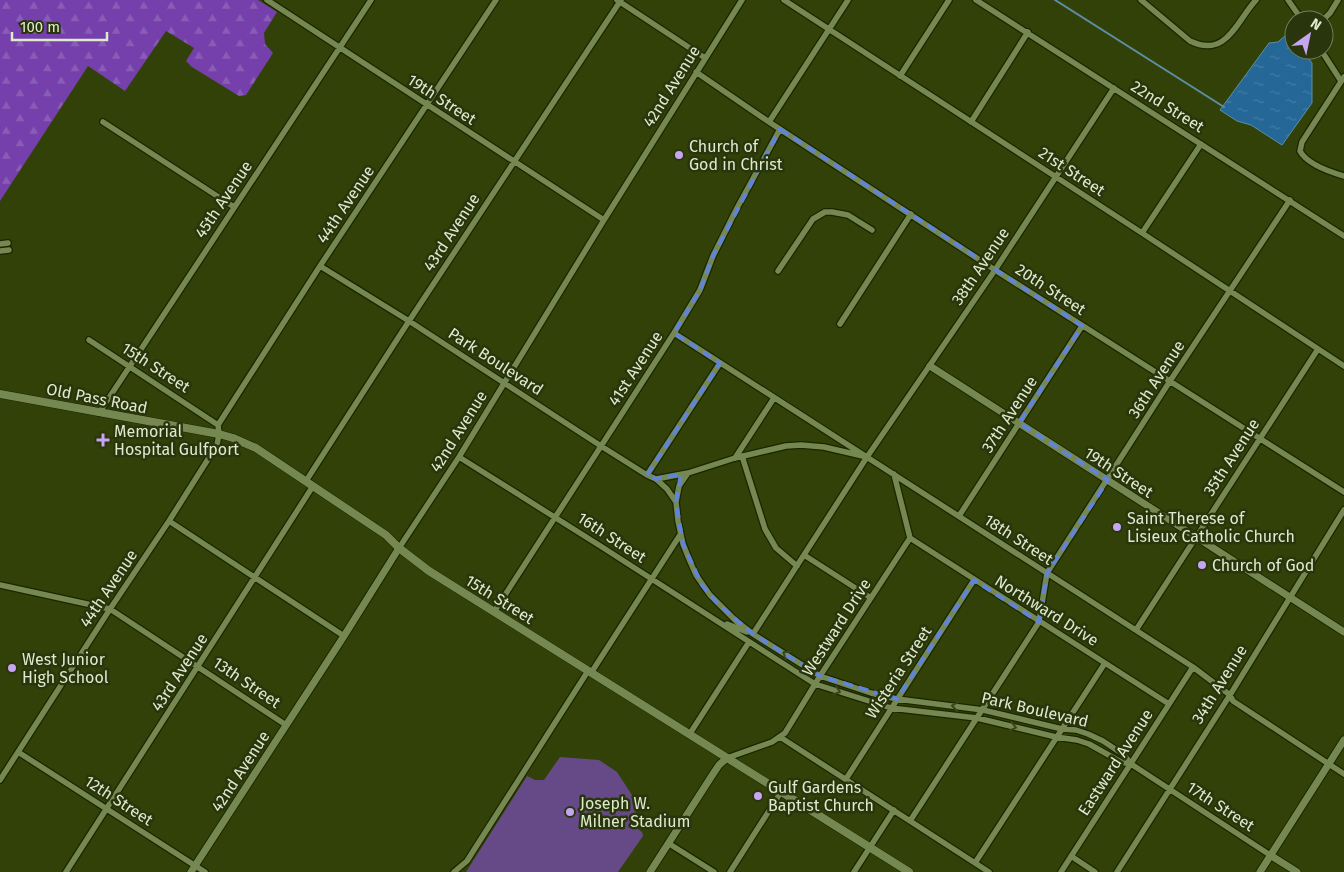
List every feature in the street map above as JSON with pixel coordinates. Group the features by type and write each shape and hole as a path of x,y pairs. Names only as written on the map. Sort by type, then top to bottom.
{"main road":[{"name":"Old Pass Road","path":"0,394 219,434"},
{"name":"15th Street","path":"219,434 256,448 386,535 429,572 909,872"}],"street":[{"name":"19th Street","path":"267,0 604,220"},
{"name":"45th Avenue","path":"98,413 371,0"},
{"name":"44th Avenue","path":"218,425 320,266 496,0"},
{"path":"619,0 705,58"},
{"name":"43rd Avenue","path":"306,481 619,0"},
{"name":"42nd Avenue","path":"193,869 459,457 742,0"},
{"name":"21st Street","path":"784,0 1344,366"},
{"path":"769,122 848,0"},
{"path":"900,76 949,0"},
{"name":"22nd Street","path":"976,0 1344,236"},
{"path":"1141,0 1190,41 1196,44 1210,45 1217,44 1234,32 1256,0"},
{"path":"971,122 1028,32"},
{"path":"1329,60 1343,79 1302,142 1300,151 1303,157 1324,169 1344,176"},
{"name":"20th Street","path":"696,72 769,122 1082,326 1344,492"},
{"name":"38th Avenue","path":"753,634 866,457 996,270 1114,88"},
{"path":"103,122 234,207"},
{"name":"41st Avenue","path":"494,612 556,518 700,290 717,248 780,129"},
{"path":"1142,233 1201,144"},
{"name":"36th Avenue","path":"1047,573 1170,381 1290,200"},
{"path":"778,271 813,219 825,212 848,215 872,230"},
{"path":"840,324 911,214"},
{"path":"0,244 9,246 0,251"},
{"name":"Park Boulevard","path":"320,266 409,321 601,446 656,479 667,489 676,502"},
{"name":"37th Avenue","path":"959,516 1082,326"},
{"name":"18th Street","path":"674,333 1193,667 1230,695 1233,701 1344,774"},
{"name":"15th Street","path":"89,340 218,425"},
{"name":"35th Avenue","path":"1136,630 1318,349"},
{"path":"647,475 720,363"},
{"name":"19th Street","path":"930,366 1344,632"},
{"path":"735,458 774,398"},
{"path":"218,425 219,434"},
{"name":"44th Avenue","path":"0,780 169,521 217,445 219,434"},
{"path":"656,479 688,473 742,456 786,446 824,447 866,457"},
{"path":"742,456 765,529 776,548 797,566"},
{"name":"16th Street","path":"459,457 749,642"},
{"name":"Park Boulevard","path":"688,473 679,486 676,502 680,535 689,559 702,585 724,610 753,634 820,676 871,693 897,699 983,710 1062,729 1076,730 1096,737 1124,755 1131,764"},
{"path":"894,474 910,538"},
{"name":"43rd Avenue","path":"66,872 256,578 313,486"},
{"name":"34th Avenue","path":"1117,872 1230,695 1344,510"},
{"path":"169,521 344,636"},
{"path":"454,872 472,853 680,535"},
{"name":"Northward Drive","path":"910,538 1169,704"},
{"name":"Westward Drive","path":"727,758 772,742 785,733 910,538"},
{"path":"804,554 872,598"},
{"path":"910,821 1039,622 1047,573"},
{"name":"Wisteria Street","path":"846,779 974,580"},
{"name":"13th Street","path":"0,585 110,609 286,725"},
{"path":"712,618 753,634"},
{"path":"689,735 749,642"},
{"name":"Park Boulevard","path":"749,642 815,684 891,708 977,718 1056,737 1072,739 1083,742 1121,762 1131,764"},
{"path":"975,863 1105,663"},
{"name":"Eastward Avenue","path":"1061,872 1193,667"},
{"path":"780,737 975,863 981,870 989,872"},
{"path":"1260,872 1344,740"},
{"name":"12th Street","path":"18,752 193,869 205,872"},
{"path":"650,872 719,765 727,758"},
{"name":"17th Street","path":"1131,764 1297,872"},
{"path":"730,872 781,792"},
{"path":"854,872 894,810"},
{"path":"668,843 714,872"},
{"path":"1071,856 1096,872"}],"highlighted area":[{"path":"780,129 1082,326 1019,423 1108,480 1047,573 1039,622 974,580 897,699 820,676 753,634 718,604 702,585 683,544 676,502 681,474 656,479 647,475 720,363 674,333 700,290 713,256"}],"shaded area":[{"name":"Joseph W. Milner Stadium","path":"560,757 599,760 617,772 639,806 630,823 642,832 643,836 618,872 466,872 527,776 535,780 544,780"}],"green space":[{"path":"0,0 258,0 277,12 264,33 265,44 273,53 246,95 239,96 192,67 186,61 194,48 166,31 125,91 88,66 0,201"}],"water":[{"path":"1284,37 1284,60 1310,60 1312,63 1312,103 1282,145 1251,125 1237,121 1220,110 1269,43 1278,42"}],"waterway":[{"path":"1055,0 1224,107"}],"place":[{"name":"Church of God in Christ","path":"679,155"},
{"name":"Memorial Hospital Gulfport","path":"103,440"},
{"name":"Saint Therese of Lisieux Catholic Church","path":"1117,527"},
{"name":"Church of God","path":"1202,565"},
{"name":"West Junior High School","path":"12,668"},
{"name":"Gulf Gardens Baptist Church","path":"758,796"},
{"name":"Joseph W. Milner Stadium","path":"570,812"}]}
